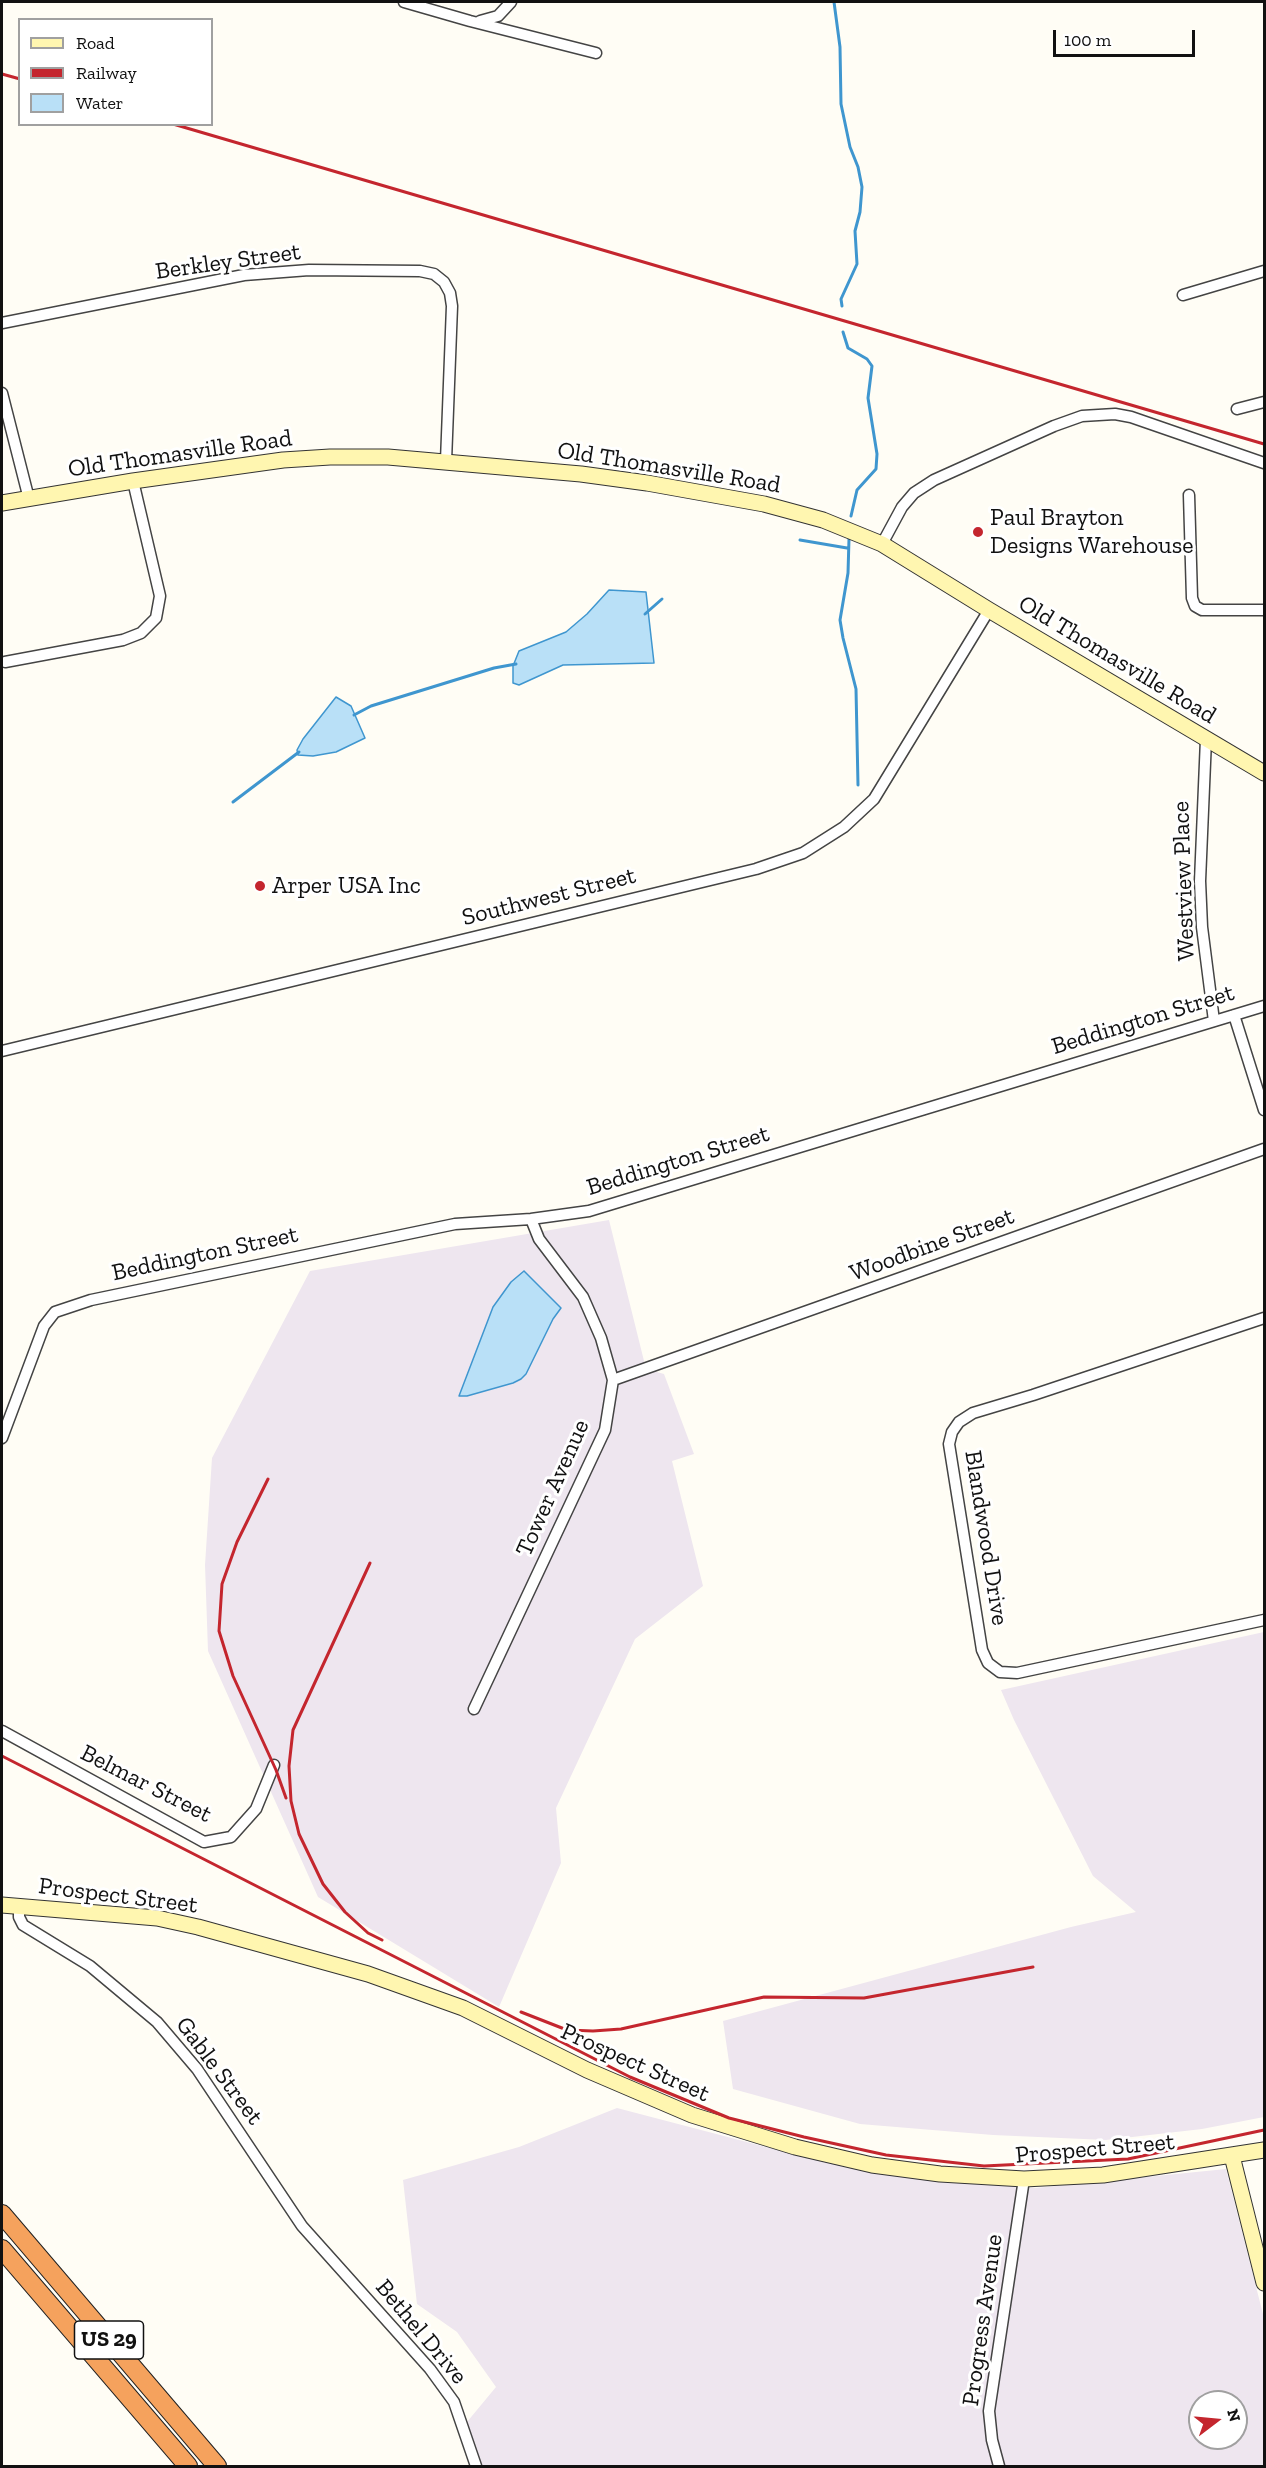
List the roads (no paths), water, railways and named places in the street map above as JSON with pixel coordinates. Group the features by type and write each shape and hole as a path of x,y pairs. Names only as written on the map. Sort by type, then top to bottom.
{"highway":[{"name":"US 29","path":"2,2214 217,2466"},
{"name":"US 29","path":"2,2249 188,2466"}],"street":[{"path":"404,2 596,53"},
{"path":"478,22 498,16 511,2"},
{"name":"Berkley Street","path":"2,324 244,275 309,270 403,270 434,274 444,282 450,293 451,332 446,461"},
{"path":"1183,295 1264,271"},
{"path":"2,393 30,499"},
{"path":"1237,409 1264,402"},
{"path":"882,544 902,507 914,493 934,480 1054,426 1082,416 1115,414 1131,417 1264,463"},
{"name":"Old Thomasville Road","path":"2,503 133,481 283,460 388,457 581,474 796,511 882,544 1264,773"},
{"path":"5,662 123,640 141,633 156,618 160,596 133,481"},
{"path":"1189,495 1192,598 1195,606 1202,610 1264,610"},
{"name":"Southwest Street","path":"2,1051 756,869 804,853 844,827 874,799 989,610"},
{"name":"Westview Place","path":"1206,739 1200,881 1202,927 1214,1021"},
{"name":"Beddington Street","path":"2,1438 44,1326 55,1312 92,1300 455,1224 531,1220 590,1211 1264,1006"},
{"path":"1234,1015 1264,1110"},
{"name":"Woodbine Street","path":"613,1380 1264,1149"},
{"name":"Tower Avenue","path":"474,1709 605,1430 613,1380 602,1338 583,1297 539,1239 531,1220"},
{"name":"Blandwood Drive","path":"1264,1318 973,1413 959,1422 952,1432 949,1444 982,1650 988,1663 1000,1672 1017,1673 1264,1620"},
{"name":"Belmar Street","path":"2,1731 204,1842 231,1837 256,1809 274,1765"},
{"name":"Prospect Street","path":"2,1905 157,1918 243,1938 368,1974 463,2008 587,2070 692,2115 795,2147 872,2165 940,2175 1024,2180 1103,2175 1264,2150"},
{"name":"Gable Street","path":"19,1907 19,1917 25,1926 90,1966 157,2022 197,2069 311,2238"},
{"path":"1232,2156 1264,2283"},
{"name":"Progress Avenue","path":"999,2466 992,2439 989,2411 1024,2180"},
{"name":"Bethel Drive","path":"311,2238 430,2369 454,2402 476,2466"}],"water":[{"path":"609,590 646,592 654,663 563,665 519,685 513,683 513,666 519,651 566,632"},
{"path":"336,697 351,706 365,738 336,752 313,756 298,755 297,750 303,739"},
{"path":"524,1271 561,1308 553,1319 526,1374 521,1379 467,1396 459,1396 493,1307 511,1282"}],"waterway":[{"path":"834,2 840,47 841,104 850,147 858,167 862,187 860,212 855,231 857,264 841,299 842,306"},
{"path":"843,332 848,348 867,359 872,366 868,398 877,454 876,469 857,490 851,516"},
{"path":"849,539 848,573 840,620 856,689 858,785"},
{"path":"800,540 847,548"},
{"path":"645,614 662,599"},
{"path":"354,715 371,706 494,668 516,664"},
{"path":"233,802 299,752"}],"railway":[{"path":"2,74 18,78"},
{"path":"180,126 1264,444"},
{"path":"268,1479 237,1542 222,1584 219,1631 233,1676 276,1770 286,1798"},
{"path":"370,1563 293,1730 289,1766 291,1801 299,1834 323,1884 345,1912 368,1933 382,1940"},
{"path":"2,1756 630,2077 729,2118 886,2155 984,2166 1128,2159 1264,2130"},
{"path":"521,2012 567,2030 621,2029 764,1997 864,1998 1033,1967"}],"place":[{"name":"Paul Brayton Designs Warehouse","path":"978,532"},
{"name":"Arper USA Inc","path":"260,886"}]}
